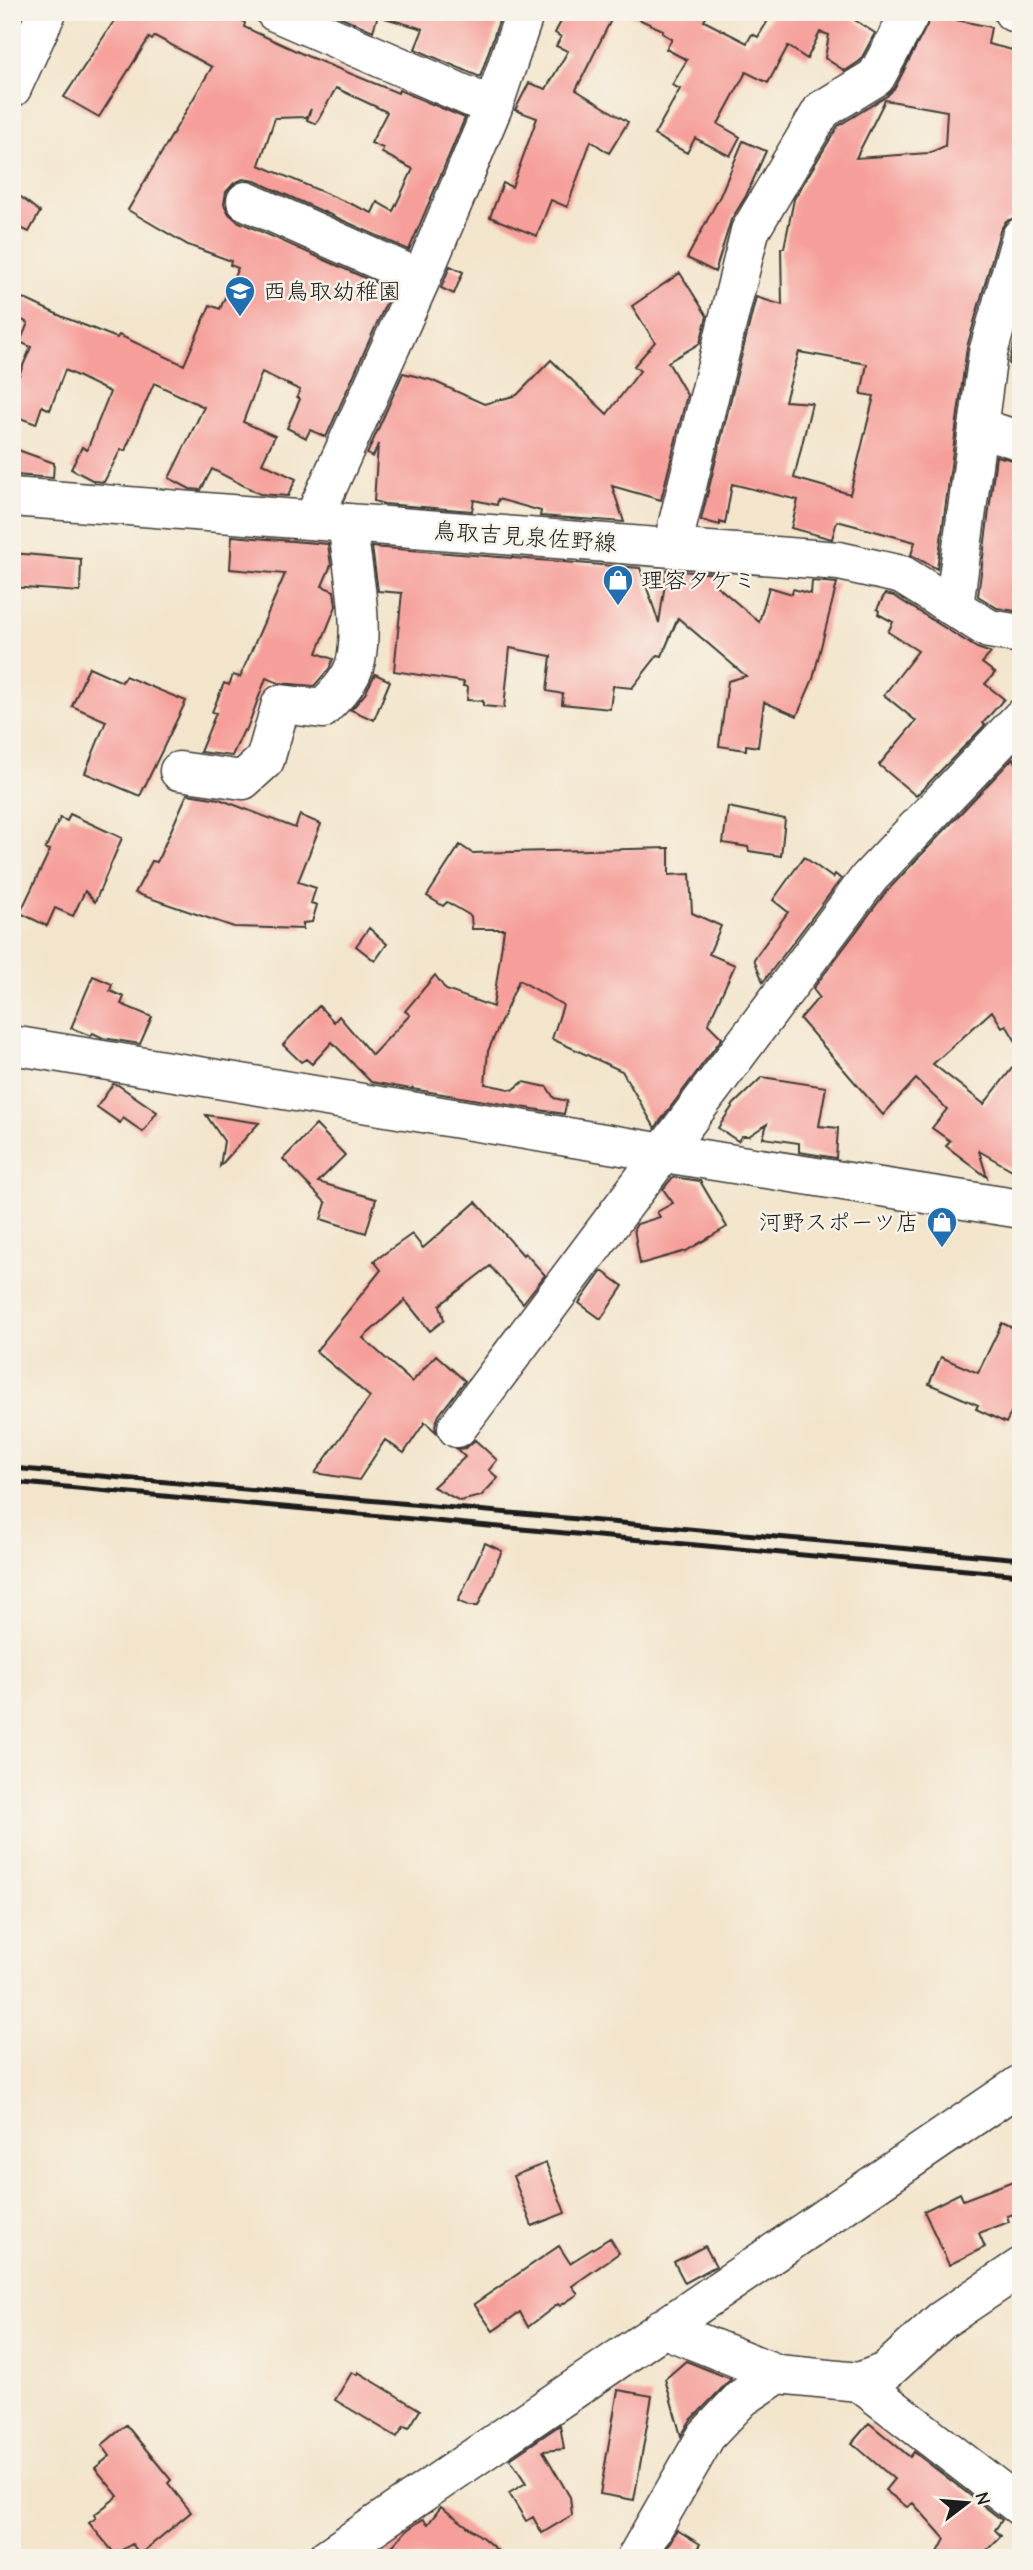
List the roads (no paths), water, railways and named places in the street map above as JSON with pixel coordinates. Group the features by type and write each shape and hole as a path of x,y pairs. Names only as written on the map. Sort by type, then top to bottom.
{"street":[{"path":"275,12 493,107"},
{"path":"179,771 243,780 264,760 281,704 322,709 342,688 356,662 358,618 330,522 421,279 493,107 525,12"},
{"path":"672,547 750,232 822,110 876,77 911,12"},
{"path":"1013,12 1021,14"},
{"path":"12,88 31,25"},
{"path":"246,201 421,279"},
{"path":"954,607 988,354 1021,237"},
{"path":"978,428 1021,441"},
{"name":"鳥取吉見泉佐野線","path":"12,498 839,562 902,575 989,629 1021,634"},
{"path":"457,1428 869,877 1021,718"},
{"path":"12,1045 1021,1209"},
{"path":"327,2558 1021,2084"},
{"path":"662,2328 778,2375 859,2382 885,2372 942,2320 1021,2267"},
{"path":"636,2558 706,2436 742,2398 778,2375"},
{"path":"859,2382 1021,2507"}],"railway":[{"path":"12,1468 1021,1559"},
{"path":"12,1482 1021,1575"}],"place":[{"name":"西鳥取幼稚園","path":"240,318"},
{"name":"理容タケミ","path":"618,607"},
{"name":"河野スポーツ店","path":"942,1249"}]}
